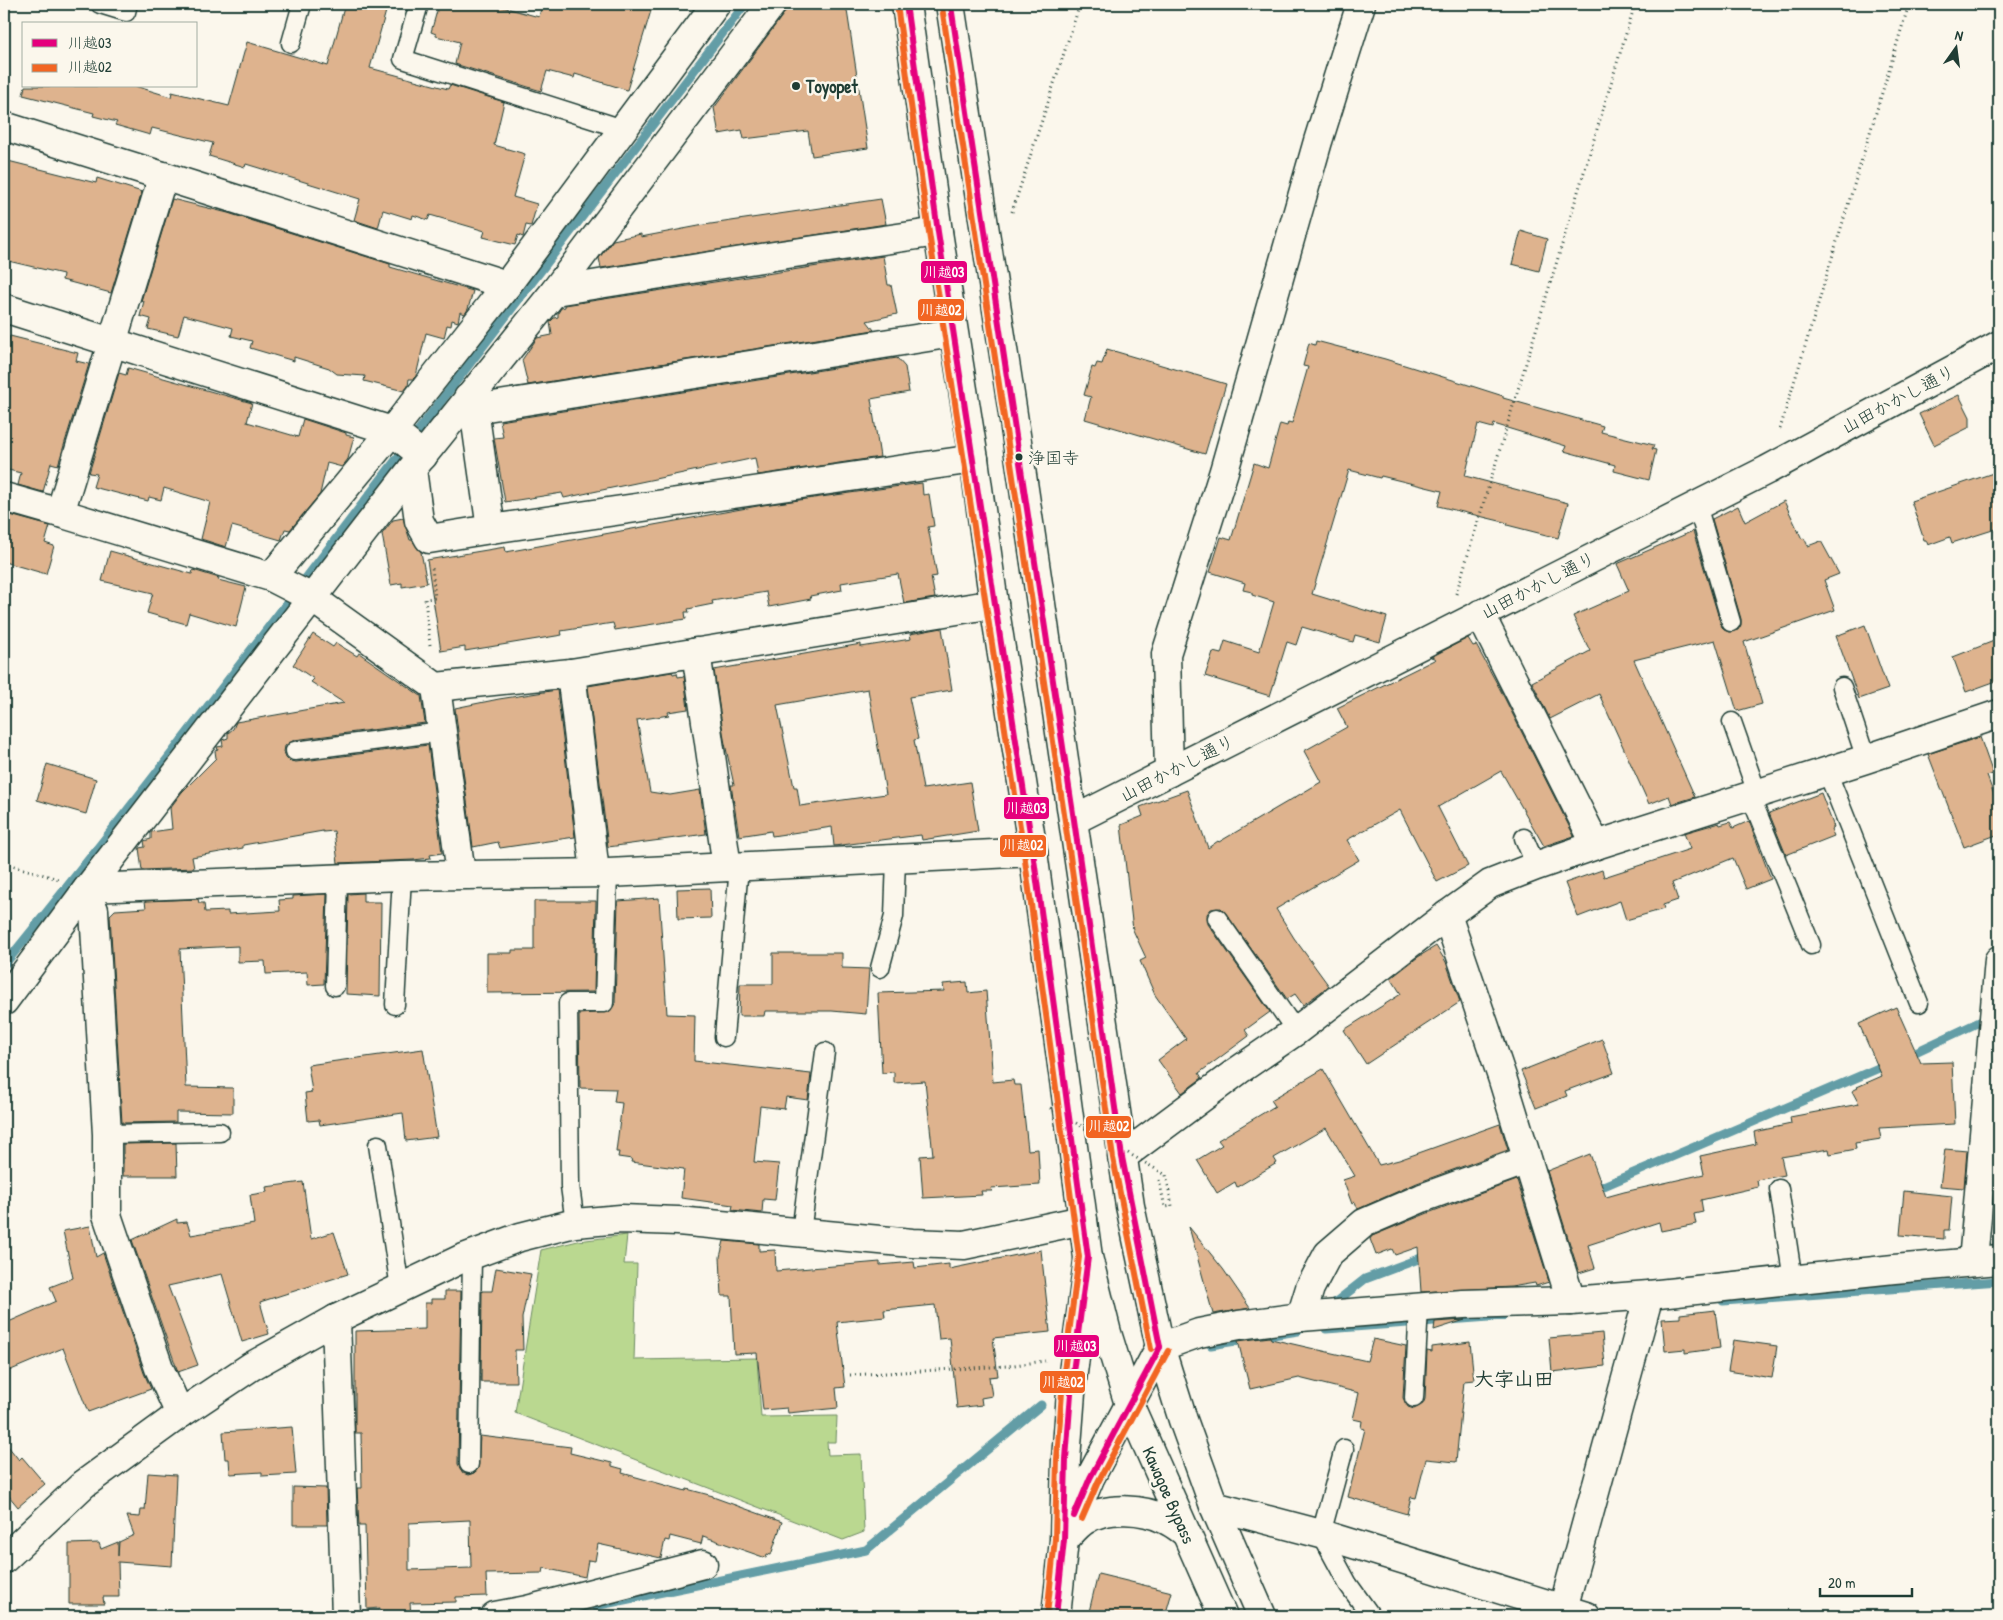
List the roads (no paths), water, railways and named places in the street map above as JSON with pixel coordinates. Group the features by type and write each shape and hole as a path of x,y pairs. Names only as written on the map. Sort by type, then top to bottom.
{"main road":[{"path":"4,1001 87,890 294,589 409,449 507,285 716,4"},
{"path":"294,589 409,449 471,404 772,4"},
{"path":"906,4 953,333 974,459 994,604 1033,852 1088,1257 1075,1357 1066,1459 1064,1540 1056,1616"},
{"name":"Kawagoe Bypass","path":"950,4 1074,820 1122,1157 1142,1269 1160,1346 1183,1420 1214,1506 1262,1616"},
{"path":"1169,772 1166,654 1224,471 1318,141 1361,4"},
{"path":"4,126 507,285"},
{"path":"60,513 164,176"},
{"path":"555,291 938,232"},
{"path":"4,308 113,343 409,449"},
{"path":"471,404 953,333"},
{"name":"山田かかし通り","path":"1074,820 1767,470 1999,345"},
{"path":"471,404 491,529"},
{"path":"409,449 420,521 429,539 974,459"},
{"path":"4,497 60,513 294,589 436,687 571,673 994,604"},
{"path":"1480,614 1596,844"},
{"path":"696,652 733,867"},
{"path":"571,673 601,872"},
{"path":"436,687 461,874"},
{"path":"1122,1157 1296,1030 1446,915 1490,884 1596,844 1866,759 1999,714"},
{"path":"87,890 402,876 733,867 1033,852"},
{"path":"87,890 94,910 107,1134 107,1216 159,1368 180,1414"},
{"path":"1446,915 1502,1077 1571,1301"},
{"path":"1064,1540 1090,1478 1160,1346 1199,1333 1239,1325 1301,1317 1463,1304 1571,1301 1649,1295 1986,1261 1999,960"},
{"path":"1301,1317 1310,1288 1328,1254 1364,1223 1422,1198 1527,1160"},
{"path":"4,1559 84,1484 180,1414 252,1366 336,1319 400,1288 472,1255 520,1237 575,1223 621,1219 678,1221 912,1244 964,1245 1083,1220"},
{"name":"Kawagoe Bypass","path":"1088,1257 1107,1333 1129,1404 1223,1616"},
{"path":"1214,1506 1321,1534 1570,1614 1649,1295"},
{"path":"336,1319 346,1616"},
{"path":"1064,1540 1085,1520 1100,1513 1120,1510 1147,1513 1165,1519 1186,1533"},
{"path":"496,1616 527,1613 703,1564"}],"lane":[{"path":"100,4 126,12 128,4"},
{"path":"291,43 302,4"},
{"path":"419,4 403,59 622,129"},
{"path":"1697,505 1731,622"},
{"path":"1842,687 1866,759"},
{"path":"1732,722 1753,794 1812,945"},
{"path":"295,751 442,732"},
{"path":"1827,771 1919,1003"},
{"path":"1524,838 1536,866"},
{"path":"880,968 894,916 896,859"},
{"path":"724,1037 733,867"},
{"path":"575,1223 570,1186 568,1003 604,1003 601,872"},
{"path":"396,1005 402,876"},
{"path":"335,986 338,879"},
{"path":"1217,918 1296,1030"},
{"path":"801,1232 825,1052"},
{"path":"107,1134 220,1132"},
{"path":"378,1144 400,1288"},
{"path":"1779,1189 1794,1280"},
{"path":"469,1464 472,1255"},
{"path":"1414,1398 1420,1308"},
{"path":"1344,1449 1321,1534 1348,1584 1371,1616"}],"waterway":[{"path":"4,965 211,702 745,4"},
{"path":"1907,1056 1990,1017"},
{"path":"1592,1191 1888,1064"},
{"path":"1328,1308 1365,1279 1429,1255"},
{"path":"1723,1301 1999,1281"},
{"path":"1326,1329 1503,1316"},
{"path":"1211,1345 1298,1331"},
{"path":"595,1606 866,1550 1041,1405"}],"place":[{"name":"Toyopet","path":"796,86"},
{"name":"浄国寺","path":"1019,457"}],"district":[{"name":"大字山田","path":"1514,1378"}]}
